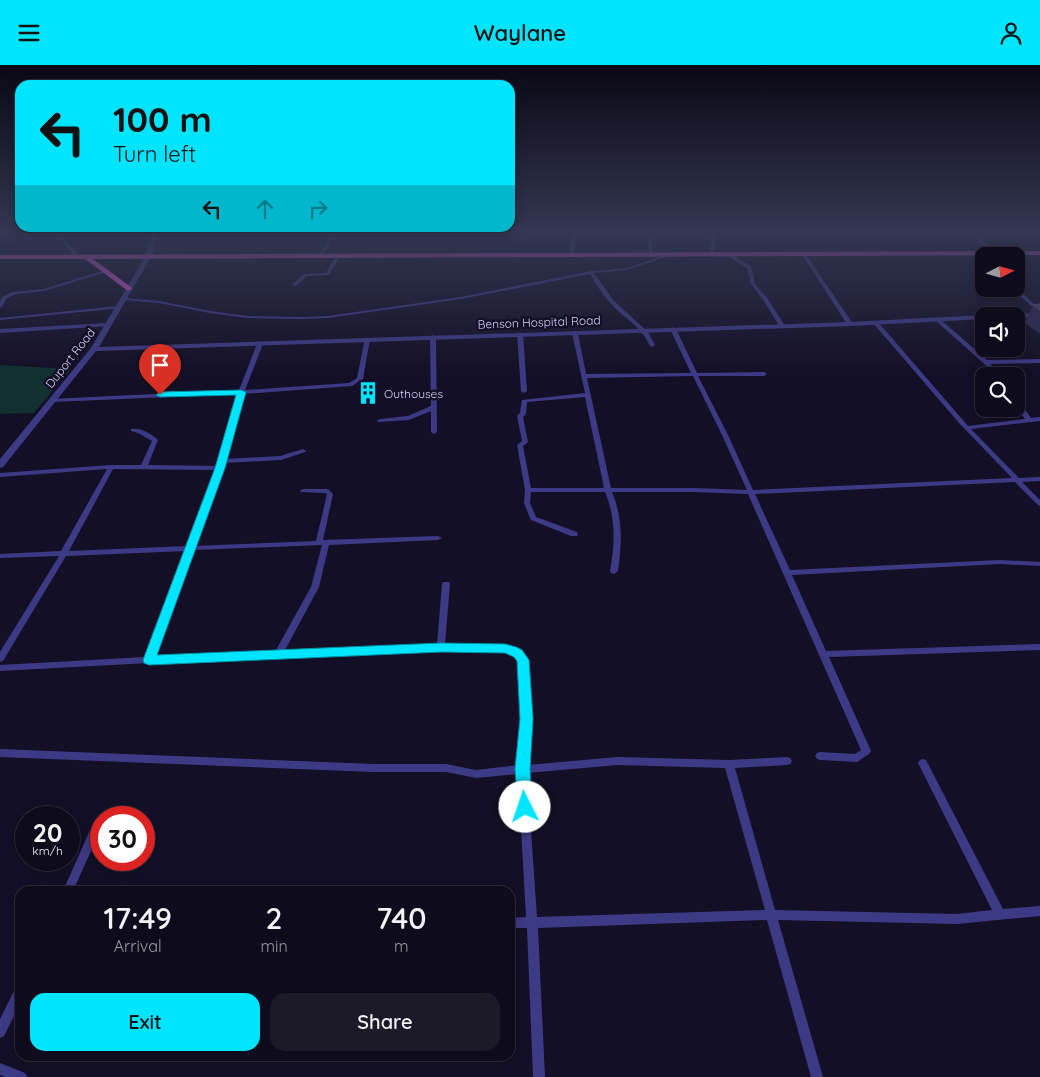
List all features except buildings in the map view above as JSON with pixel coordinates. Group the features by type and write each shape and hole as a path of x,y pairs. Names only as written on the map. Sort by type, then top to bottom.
{"highway":[{"path":"113,278 128,289"}],"street":[{"path":"0,307 4,299 15,293 44,290 83,278"},
{"name":"Duport Road","path":"0,465 4,454 94,349 135,278"},
{"path":"294,285 302,278"},
{"path":"124,299 159,302 210,313 247,317 303,318 461,298 560,278"},
{"path":"595,278 601,289 649,337 652,345"},
{"path":"752,278 753,284 766,299 782,326"},
{"path":"820,278 850,324"},
{"path":"1023,297 1040,314"},
{"path":"0,319 52,316 81,309 119,307"},
{"path":"1025,315 1040,314"},
{"name":"Benson Hospital Road","path":"94,349 575,333 642,329 850,324 975,318"},
{"path":"938,320 991,367"},
{"path":"876,323 967,428 1040,504"},
{"path":"0,331 108,325"},
{"path":"674,329 694,375 733,451 750,492 768,527 786,573 866,751 857,758 820,756"},
{"path":"575,333 608,492 614,503 619,544 614,571"},
{"path":"520,334 524,391"},
{"path":"433,337 434,432"},
{"path":"52,400 341,386 355,383 360,379 367,339"},
{"path":"149,660 221,465 241,392 260,344"},
{"path":"986,362 1040,361"},
{"path":"584,376 764,373"},
{"path":"574,534 533,518 527,503 528,491 520,445 525,442 520,416 523,414 524,401 587,395"},
{"path":"380,421 409,418 434,407"},
{"path":"1025,414 1029,420"},
{"path":"967,428 1040,419"},
{"path":"133,430 140,431 155,440 144,467"},
{"path":"0,475 111,467 221,465 281,458 303,451"},
{"path":"0,659 64,553 111,467"},
{"path":"528,491 709,490 750,492 1040,479"},
{"path":"279,653 315,587 323,542 330,494 327,491 303,491"},
{"path":"0,556 438,538"},
{"path":"786,573 1000,562 1040,564"},
{"path":"441,647 446,584"},
{"path":"0,668 279,653 441,647 505,649 518,654 523,660 526,719 522,769 532,921 539,1077"},
{"path":"823,654 1040,647"},
{"path":"0,753 266,764 446,768 476,774 617,761 729,764 787,761"},
{"path":"923,763 1000,915"},
{"path":"729,764 817,1077"},
{"path":"70,886 90,842"},
{"path":"515,923 772,915 957,919 1040,911"},
{"path":"0,1032 15,1001"},
{"path":"0,1069 21,1077"}],"green space":[{"path":"0,365 71,369 34,413 0,414"}],"place":[{"name":"Outhouses","path":"368,393"}],"route":[{"path":"160,395 241,392 220,468 149,660 441,647 505,649 512,651 523,660 526,719 522,769 525,807"}]}
